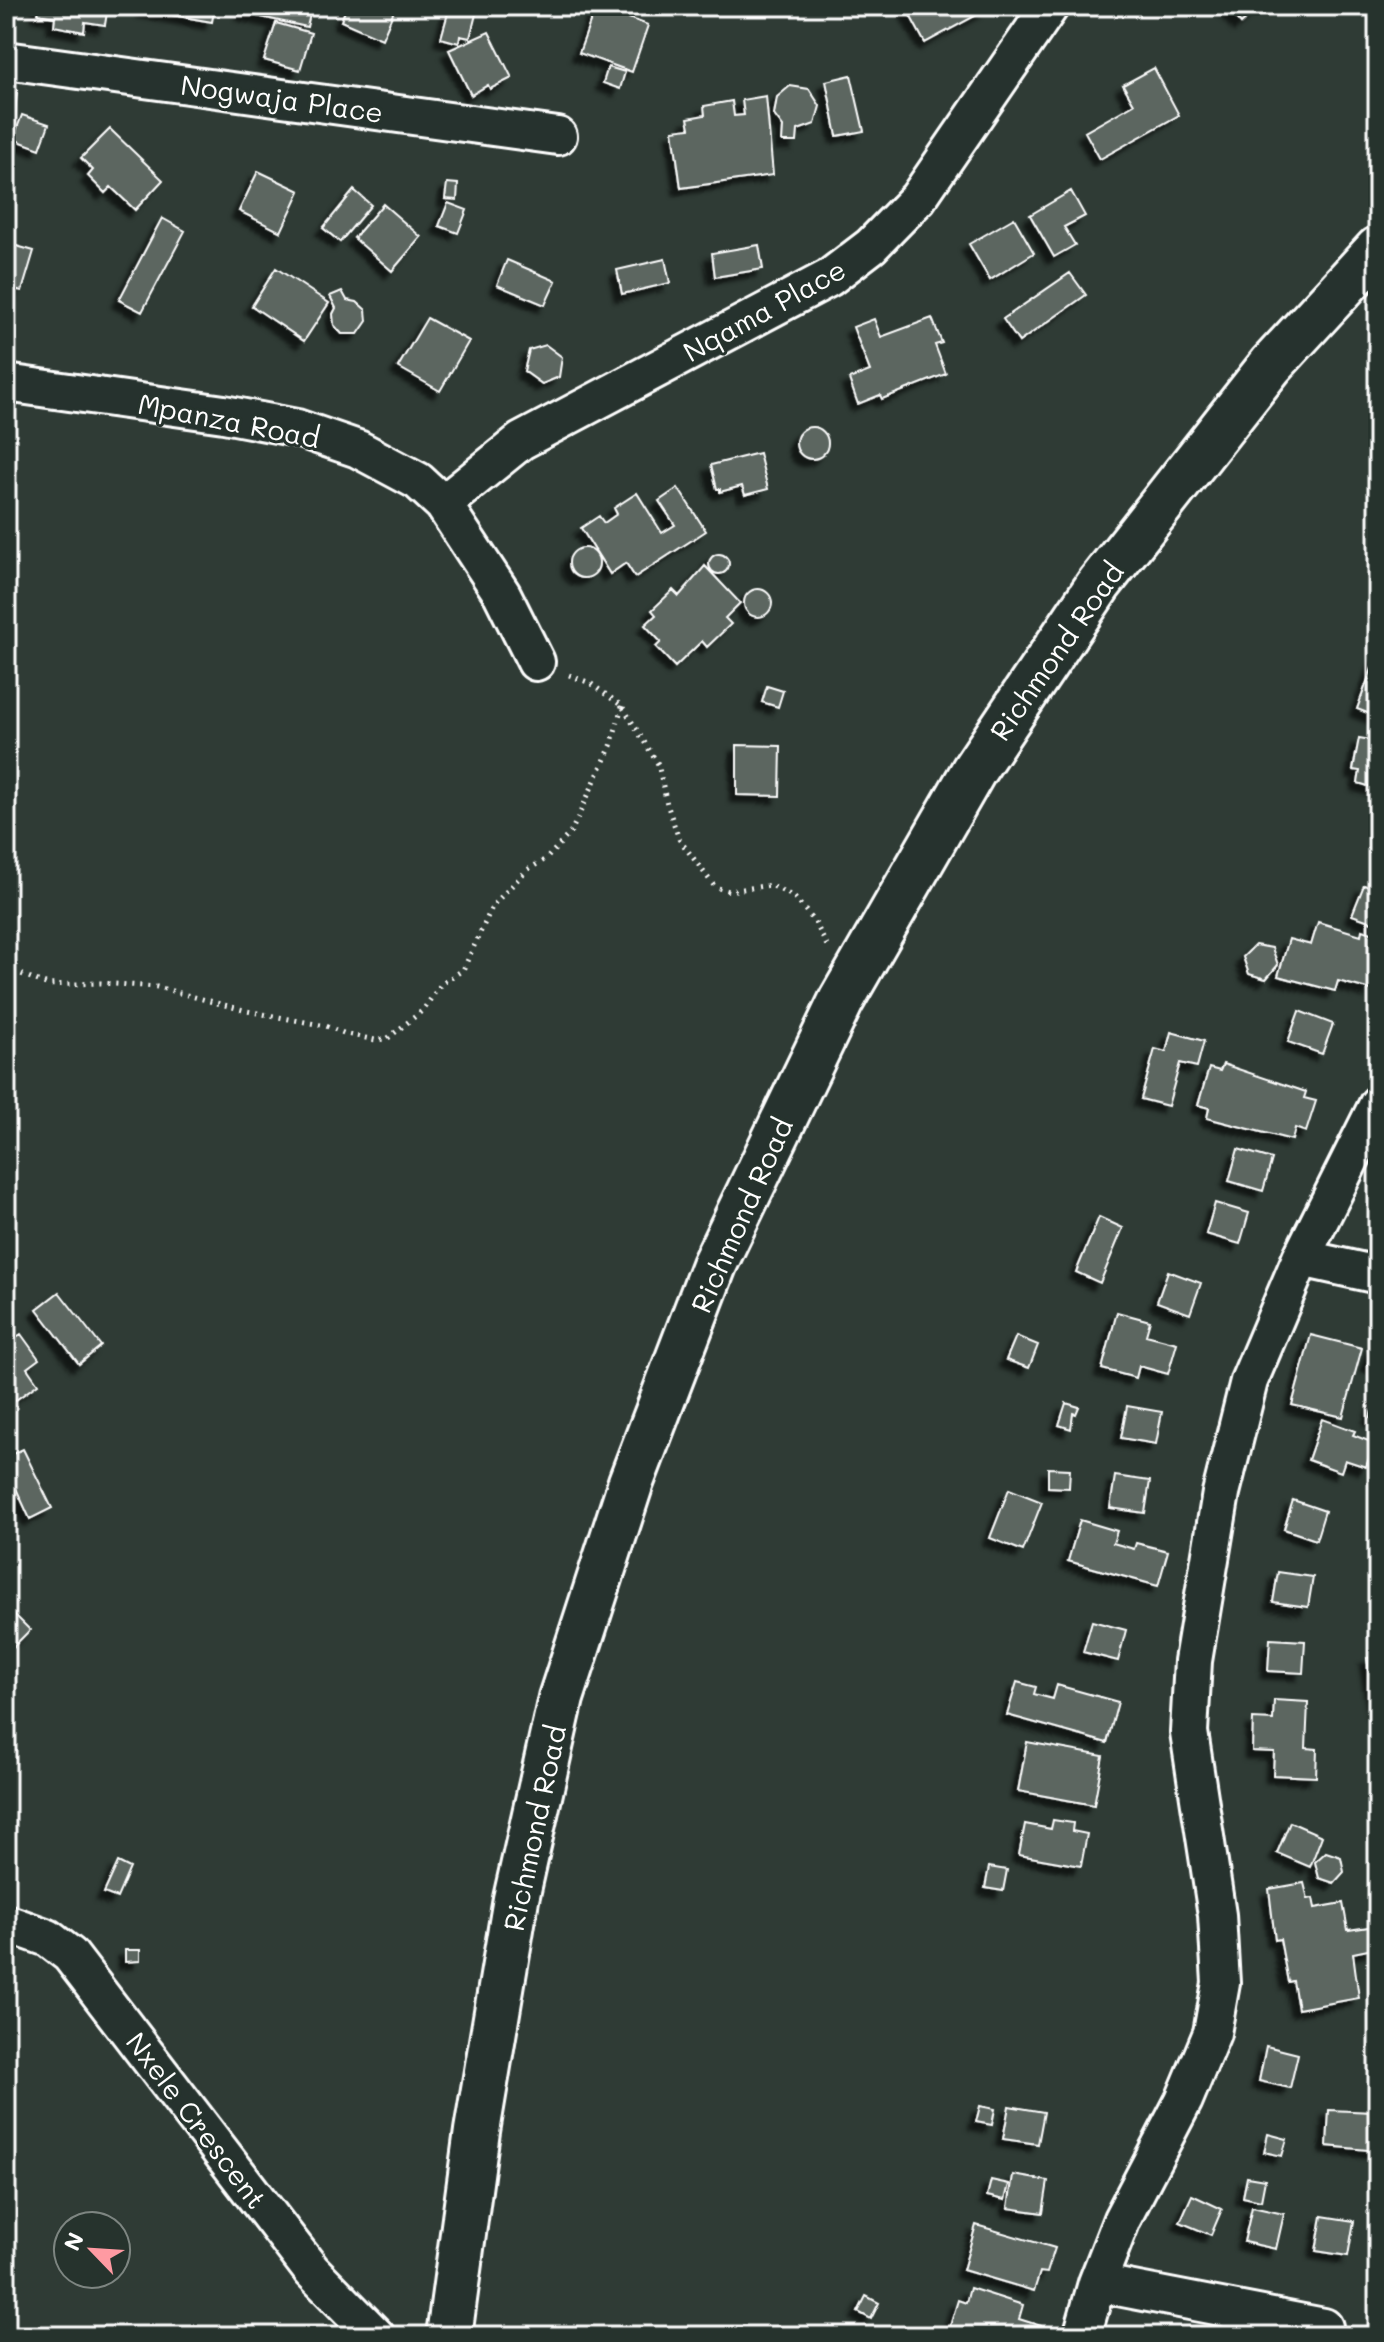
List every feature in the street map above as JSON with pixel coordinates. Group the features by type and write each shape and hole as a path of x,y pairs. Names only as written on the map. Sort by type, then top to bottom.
{"highway":[{"name":"Richmond Road","path":"449,2336 477,2131 516,1899 561,1698 631,1482 714,1265 841,1001 974,770 1099,584 1271,365 1378,249"}],"street":[{"name":"Nqama Place","path":"443,504 521,441 829,278 871,246 918,198 1050,6"},
{"name":"Nogwaja Place","path":"6,60 558,136"},
{"name":"Mpanza Road","path":"6,383 224,414 297,428 358,449 418,481 443,504 502,594 536,662"},
{"path":"1082,2336 1097,2283 1122,2219 1184,2100 1212,2033 1221,1983 1217,1915 1189,1732 1193,1661 1221,1493 1249,1381 1301,1258 1378,1104"},
{"path":"1301,1258 1378,1275"},
{"name":"Nxele Crescent","path":"6,1923 48,1938 70,1955 312,2271 376,2336"},
{"path":"1097,2283 1324,2327"}],"path":[{"path":"536,662 590,683 622,706 658,764 679,839 715,887 729,891 771,885 794,897 815,922 826,945 841,1001"},
{"path":"6,972 16,972 48,985 101,983 157,987 247,1011 326,1026 346,1034 375,1040 387,1039 423,1010 441,984 463,970 493,905 527,870 546,859 571,832 611,746 622,706"}],"building":[{"path":"40,6 108,6 105,25 85,22 84,32 54,26 55,17 38,14"},
{"path":"145,6 215,6 212,22 144,10"},
{"path":"240,6 312,6 307,27 243,13 244,7"},
{"path":"347,6 396,6 382,39 341,21"},
{"path":"450,6 478,6 470,38 460,36 459,43 441,38"},
{"path":"596,6 648,25 632,72 579,53"},
{"path":"905,6 983,6 986,10 925,43"},
{"path":"1225,6 1261,6 1241,24"},
{"path":"276,23 311,33 300,70 264,60"},
{"path":"489,32 512,78 490,89 488,85 471,95 449,50"},
{"path":"608,67 625,72 620,89 603,83"},
{"path":"1154,68 1179,115 1100,159 1085,132 1134,104 1123,85"},
{"path":"851,75 864,131 837,136 826,81"},
{"path":"790,86 809,89 820,106 815,124 798,130 797,142 782,142 783,127 774,115 777,97"},
{"path":"6,89 17,90 15,116 6,115"},
{"path":"766,96 773,175 681,188 673,130 690,128 688,118 705,115 704,106 732,101 734,116 744,115 742,100"},
{"path":"22,115 49,124 40,149 13,139"},
{"path":"110,129 163,180 135,210 111,187 105,193 88,176 93,170 81,158"},
{"path":"258,171 300,191 281,232 239,211"},
{"path":"447,183 458,184 457,200 445,199"},
{"path":"354,190 371,205 340,242 323,228"},
{"path":"1071,191 1085,216 1064,227 1075,245 1054,257 1030,215"},
{"path":"448,203 467,210 458,233 439,226"},
{"path":"383,204 421,237 392,271 354,238"},
{"path":"162,218 185,231 142,312 119,300"},
{"path":"1014,218 1034,253 990,280 969,244"},
{"path":"6,243 34,251 22,291 6,287"},
{"path":"759,245 763,269 715,277 712,253"},
{"path":"665,259 670,283 622,294 617,270"},
{"path":"507,260 556,281 545,305 497,285"},
{"path":"276,268 329,303 304,341 252,306"},
{"path":"1070,273 1086,295 1019,342 1003,319"},
{"path":"342,291 347,300 357,302 366,310 367,321 358,334 342,334 334,325 336,308 330,296"},
{"path":"427,318 469,341 440,391 398,367"},
{"path":"932,318 942,343 935,345 946,374 882,399 880,395 858,404 849,379 870,371 853,327 874,319 881,337"},
{"path":"546,345 562,357 559,377 542,384 524,371 529,350"},
{"path":"812,427 823,432 828,443 823,454 812,459 801,454 796,443 801,432"},
{"path":"759,453 768,489 745,495 742,486 720,492 717,489 711,465"},
{"path":"678,488 706,531 635,577 626,563 610,574 581,528 599,516 604,523 617,514 614,508 637,493 662,533 675,525 659,501"},
{"path":"584,548 590,549 598,557 598,569 590,577 584,578 578,577 570,569 569,563 570,557 578,549"},
{"path":"719,554 726,557 729,564 726,571 719,574 712,571 709,564 712,557"},
{"path":"705,566 740,603 725,618 731,624 707,647 702,641 675,667 656,647 661,642 645,625 656,615 652,610 673,590 679,596"},
{"path":"758,589 768,593 772,603 768,613 758,617 748,613 744,603 748,593"},
{"path":"1378,656 1378,717 1357,709"},
{"path":"767,686 783,691 778,707 762,702"},
{"path":"1359,738 1378,741 1378,789 1358,783 1360,771 1353,770"},
{"path":"737,745 781,746 780,796 737,795"},
{"path":"1364,885 1378,890 1378,924 1352,915"},
{"path":"1318,922 1361,935 1362,930 1378,935 1378,964 1371,990 1338,981 1335,991 1278,976 1289,939 1311,945"},
{"path":"1255,945 1272,948 1278,965 1266,979 1249,974 1243,957"},
{"path":"1299,1011 1333,1024 1322,1054 1288,1042"},
{"path":"1171,1032 1204,1041 1197,1067 1180,1063 1168,1106 1141,1099 1155,1049 1166,1052"},
{"path":"1223,1064 1306,1092 1304,1098 1316,1101 1306,1132 1295,1128 1292,1140 1207,1118 1209,1108 1198,1105 1209,1068 1220,1071"},
{"path":"1238,1149 1272,1159 1263,1191 1229,1181"},
{"path":"1215,1203 1249,1213 1240,1244 1206,1234"},
{"path":"1099,1217 1123,1228 1100,1283 1076,1272"},
{"path":"1168,1271 1201,1283 1190,1314 1157,1302"},
{"path":"59,1292 101,1346 79,1364 37,1309"},
{"path":"1117,1312 1150,1321 1146,1335 1177,1343 1168,1374 1139,1366 1136,1378 1102,1369"},
{"path":"6,1332 12,1340 21,1334 39,1359 27,1368 38,1384 6,1407"},
{"path":"1311,1335 1362,1348 1343,1417 1292,1405"},
{"path":"1016,1336 1038,1345 1029,1368 1006,1360"},
{"path":"1374,1343 1378,1344 1378,1367 1368,1364"},
{"path":"1378,1390 1378,1420 1370,1418"},
{"path":"1066,1403 1079,1407 1076,1414 1073,1413 1071,1429 1059,1425"},
{"path":"1127,1406 1162,1412 1156,1444 1121,1438"},
{"path":"1322,1419 1355,1431 1353,1435 1374,1443 1366,1467 1345,1460 1341,1472 1308,1460"},
{"path":"23,1449 52,1508 30,1519 15,1486 6,1490 6,1457"},
{"path":"1048,1468 1070,1469 1069,1488 1048,1487"},
{"path":"1115,1476 1150,1481 1145,1513 1110,1508"},
{"path":"1009,1489 1042,1502 1023,1551 990,1538"},
{"path":"1293,1500 1325,1511 1316,1540 1284,1529"},
{"path":"1080,1520 1117,1531 1113,1543 1134,1549 1136,1543 1168,1551 1158,1586 1068,1561"},
{"path":"1278,1572 1313,1577 1308,1607 1273,1602"},
{"path":"6,1606 30,1630 11,1649 6,1644"},
{"path":"1092,1621 1126,1630 1118,1661 1083,1652"},
{"path":"1270,1639 1305,1641 1303,1673 1268,1671"},
{"path":"1378,1656 1378,1713 1376,1713 1367,1658"},
{"path":"1017,1682 1036,1687 1034,1694 1053,1699 1057,1685 1118,1702 1107,1743 1007,1715"},
{"path":"1274,1700 1308,1702 1306,1748 1317,1749 1316,1777 1273,1775 1274,1752 1252,1751 1253,1719 1273,1720"},
{"path":"1027,1742 1103,1756 1094,1805 1018,1791"},
{"path":"1053,1820 1073,1823 1072,1831 1087,1834 1081,1866 1019,1855 1025,1824 1051,1829"},
{"path":"1290,1822 1322,1836 1310,1867 1277,1853"},
{"path":"1326,1852 1341,1857 1344,1872 1334,1883 1319,1878 1315,1862"},
{"path":"118,1862 130,1868 117,1898 104,1893"},
{"path":"989,1867 1007,1870 1003,1891 985,1888"},
{"path":"1304,1883 1308,1899 1313,1898 1315,1908 1343,1903 1348,1930 1369,1927 1373,1949 1353,1953 1359,1998 1298,2009 1293,1981 1288,1982 1280,1939 1275,1940 1269,1889"},
{"path":"125,1950 140,1950 140,1961 125,1962"},
{"path":"1266,2046 1298,2054 1290,2088 1259,2081"},
{"path":"980,2106 995,2109 992,2125 976,2122"},
{"path":"1009,2106 1044,2112 1038,2144 1003,2139"},
{"path":"1329,2110 1373,2112 1373,2120 1378,2120 1378,2151 1327,2146"},
{"path":"1268,2134 1287,2139 1282,2156 1264,2152"},
{"path":"1013,2175 1048,2181 1043,2213 1008,2208"},
{"path":"1247,2177 1265,2180 1261,2201 1243,2197"},
{"path":"991,2180 1009,2184 1005,2200 987,2196"},
{"path":"1192,2195 1222,2209 1211,2235 1180,2222"},
{"path":"1252,2207 1284,2214 1276,2249 1244,2242"},
{"path":"1322,2216 1354,2221 1348,2256 1316,2251"},
{"path":"976,2225 1055,2248 1047,2273 1040,2272 1034,2291 963,2270"},
{"path":"970,2288 1023,2305 1019,2319 1041,2326 1038,2336 947,2336 958,2300 966,2303"},
{"path":"866,2296 879,2303 871,2319 858,2312"}]}
